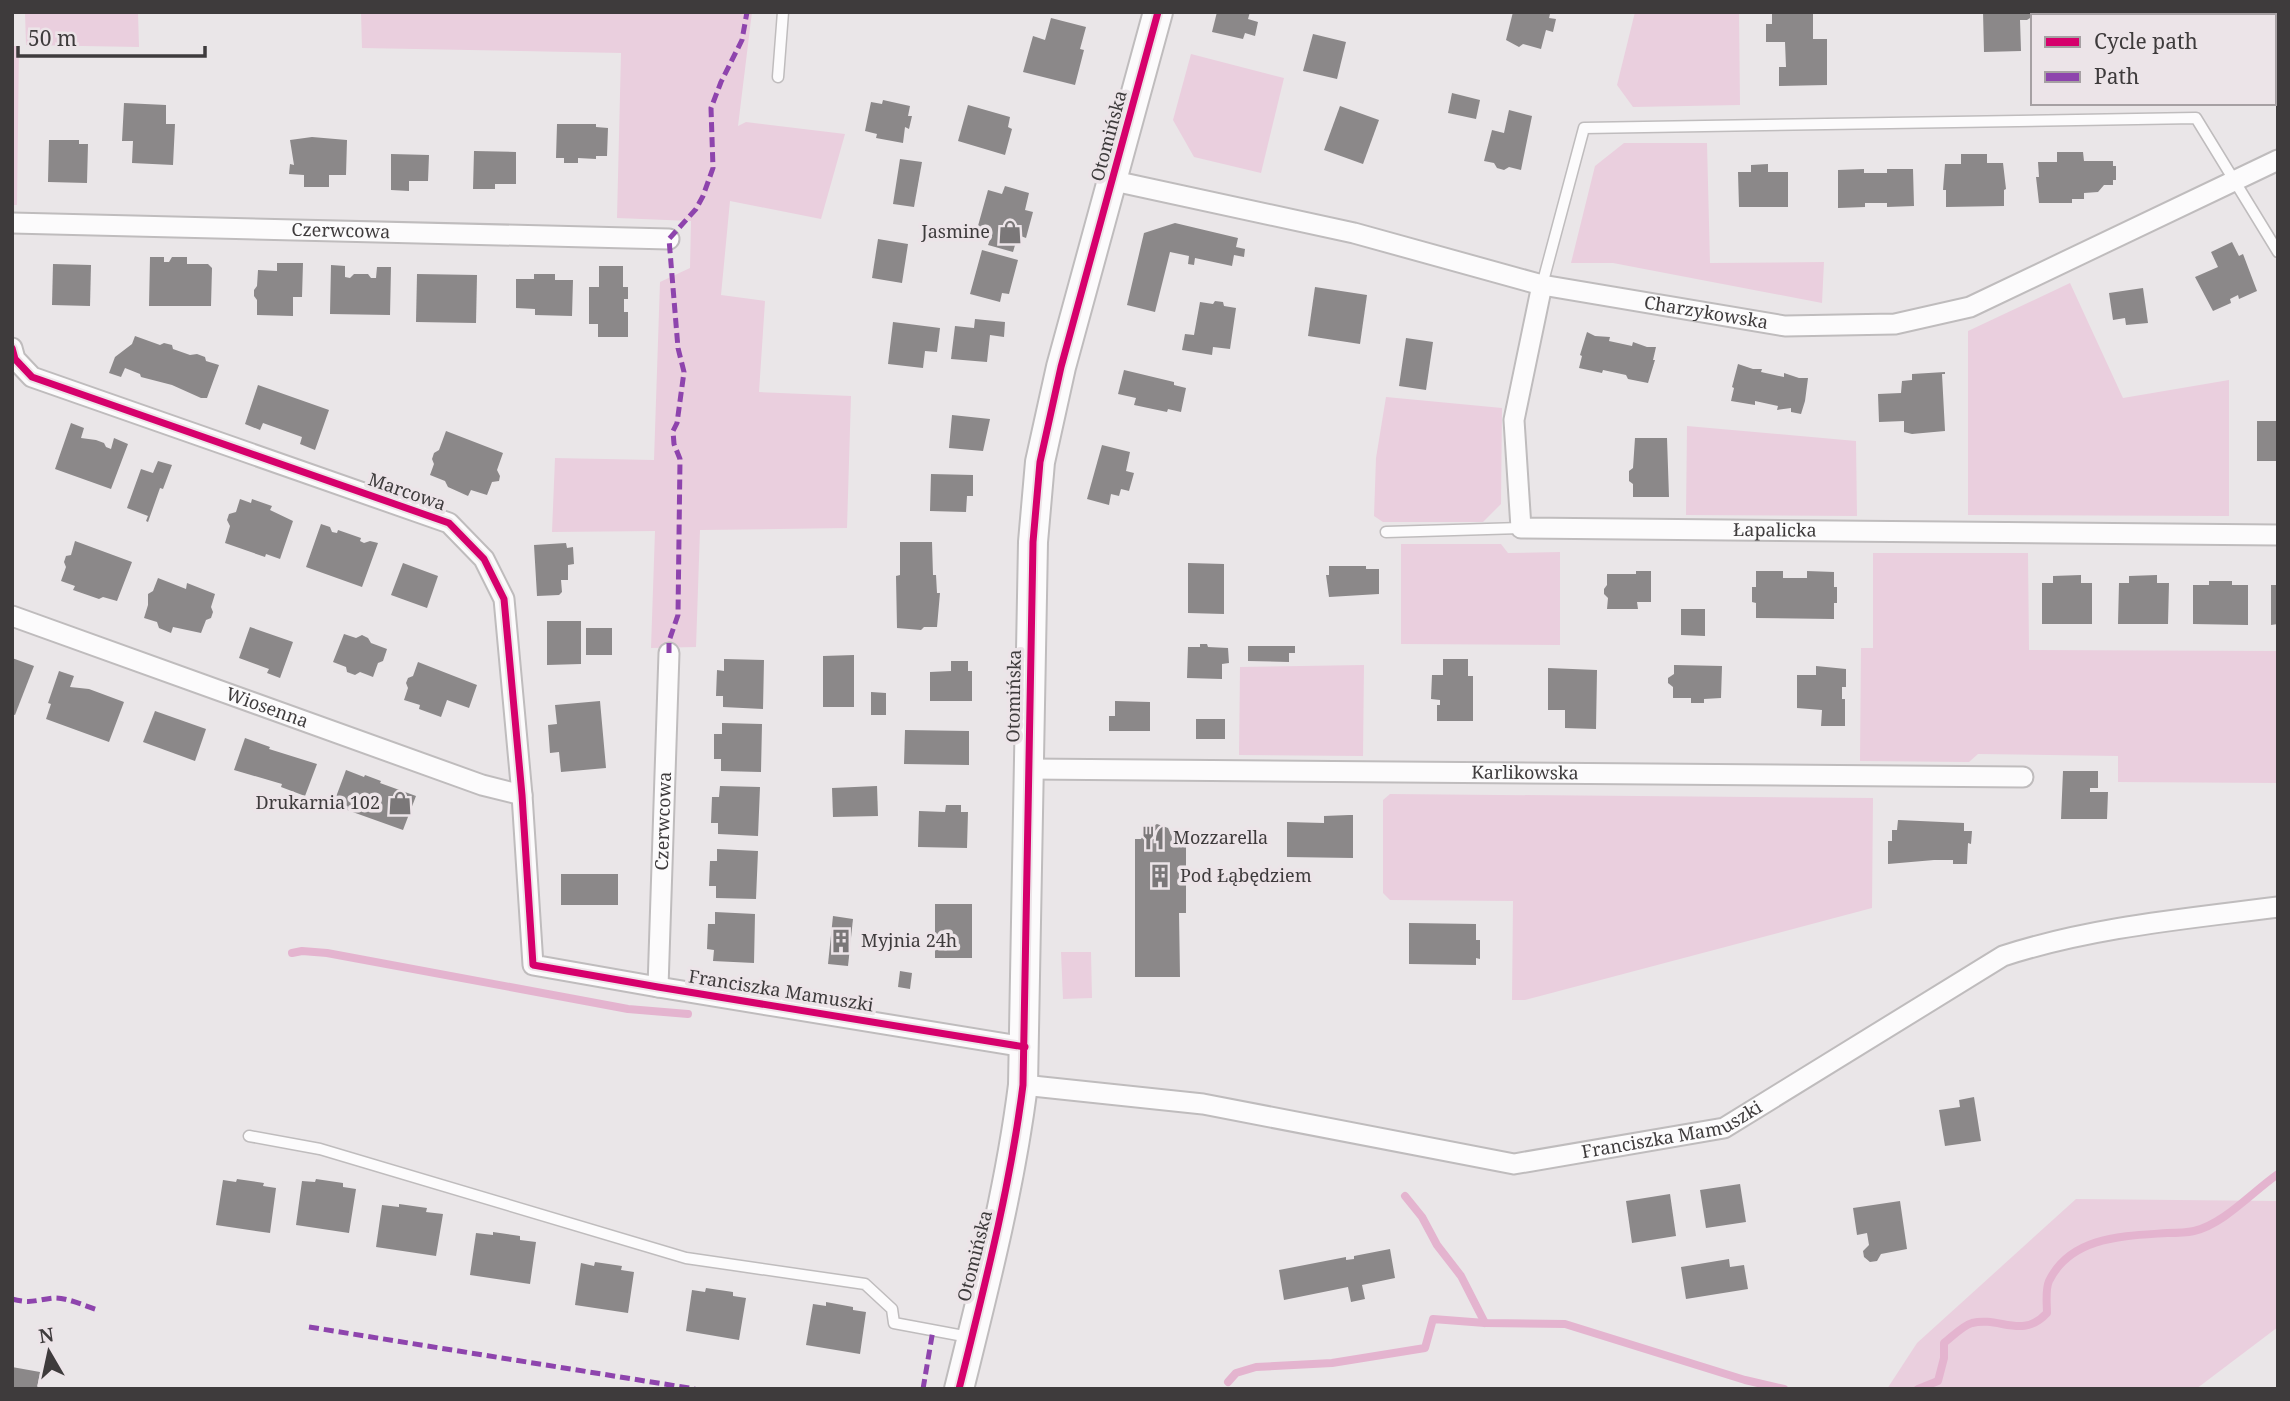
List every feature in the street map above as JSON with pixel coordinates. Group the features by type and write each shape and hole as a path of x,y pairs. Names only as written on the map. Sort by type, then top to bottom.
{"street":[{"name":"Otomińska","path":"959,1389 1003,1207 1016,1141 1023,1085 1033,542 1040,463 1061,367 1114,181 1158,12"},
{"name":"Charzykowska","path":"1114,181 1354,233 1542,285 1785,327 1895,324 1969,307 2278,160"},
{"name":"Czerwcowa","path":"12,223 669,239"},
{"path":"1521,528 1514,420 1542,285"},
{"name":"Marcowa","path":"12,348 15,359 32,377 449,523 484,559 504,599 522,795 533,965"},
{"name":"Łapalicka","path":"1521,528 2278,535"},
{"name":"Wiosenna","path":"12,616 482,785 522,795"},
{"name":"Czerwcowa","path":"658,988 669,653"},
{"name":"Karlikowska","path":"1028,769 2023,777"},
{"name":"Franciszka Mamuszki","path":"1023,1085 1203,1104 1514,1164 1724,1128 2003,956 2047,942 2101,931 2278,907"},
{"name":"Franciszka Mamuszki","path":"533,965 658,988 1025,1046"}],"lane":[{"path":"778,78 783,12"},
{"path":"1542,285 1584,128 2196,118 2278,252"},
{"path":"1386,532 1521,528"},
{"path":"249,1136 320,1149 685,1258 865,1284 892,1309 894,1323 972,1337"}],"shaded area":[{"path":"25,12 138,12 139,47 26,45"},
{"path":"361,12 752,12 738,126 746,122 845,134 821,219 730,201 721,295 765,301 759,392 851,396 847,528 700,530 696,647 651,648 655,531 552,532 555,458 654,460 660,282 690,268 691,221 617,218 621,53 362,48"},
{"path":"1635,12 1739,12 1740,105 1633,107 1617,85"},
{"path":"2067,12 2177,12 2177,14"},
{"path":"12,46 19,46 17,205 12,205"},
{"path":"1191,54 1284,78 1261,173 1194,157 1173,120"},
{"path":"1624,143 1707,143 1710,263 1824,262 1822,303 1613,263 1571,263 1595,166"},
{"path":"2070,283 2123,398 2229,380 2229,516 1968,515 1968,331"},
{"path":"1386,397 1502,408 1501,504 1483,522 1383,522 1374,516 1376,458"},
{"path":"1687,426 1856,441 1857,516 1686,515"},
{"path":"1401,544 1501,544 1508,553 1560,552 1560,645 1401,644"},
{"path":"1873,553 2028,553 2029,650 2278,651 2278,783 2118,782 2118,756 1978,754 1969,762 1860,761 1861,648 1873,648"},
{"path":"1364,665 1363,756 1239,755 1240,667"},
{"path":"1390,794 1873,798 1872,908 1525,1000 1512,1000 1513,901 1390,900 1383,893 1383,800"},
{"path":"1061,952 1091,952 1092,998 1063,999"},
{"path":"2076,1199 2278,1201 2278,1327 2196,1389 1887,1389 1917,1343"}],"building":[{"path":"1217,12 1250,12 1248,19 1258,22 1255,36 1245,33 1243,39 1212,32"},
{"path":"1513,12 1548,12 1549,18 1556,19 1553,32 1546,30 1541,49 1523,44 1519,47 1506,40"},
{"path":"1772,12 1813,12 1813,39 1827,39 1827,85 1779,86 1779,67 1786,67 1785,42 1766,42 1766,24 1772,24"},
{"path":"1983,12 2051,12 2031,14 2027,20 2020,20 2021,51 1984,52"},
{"path":"2228,12 2257,12 2257,14"},
{"path":"1051,18 1086,27 1080,49 1084,50 1075,85 1023,72 1033,36 1045,40"},
{"path":"1313,34 1346,42 1337,79 1303,71"},
{"path":"1452,93 1480,100 1476,119 1448,113"},
{"path":"883,100 910,106 908,116 912,116 909,129 905,127 903,143 876,138 877,134 865,131 871,102 882,104"},
{"path":"124,103 166,105 166,124 175,124 173,165 132,163 133,141 122,141"},
{"path":"968,105 1010,117 1008,127 1012,129 1005,155 958,141"},
{"path":"1340,106 1379,120 1363,164 1324,150"},
{"path":"1509,110 1532,116 1521,170 1509,167 1504,170 1497,168 1494,163 1484,161 1492,130 1504,133"},
{"path":"557,124 596,124 596,127 608,128 607,156 596,156 596,159 578,158 578,163 564,163 564,158 556,158"},
{"path":"312,137 347,140 346,175 329,175 329,187 304,187 304,175 289,174 290,164 294,165 290,140"},
{"path":"49,140 79,140 79,144 88,144 87,183 48,182"},
{"path":"474,151 516,152 516,184 495,184 495,189 473,189"},
{"path":"2057,152 2083,152 2084,161 2113,161 2113,166 2116,166 2116,180 2113,180 2113,185 2104,185 2098,192 2084,193 2084,199 2072,199 2072,203 2039,203 2036,177 2039,177 2038,162 2057,162"},
{"path":"391,154 429,155 428,181 409,181 409,191 391,190"},
{"path":"1961,154 1987,154 1987,163 2003,163 2006,189 2004,206 1946,207 1946,190 1943,190 1945,164 1961,164"},
{"path":"900,159 922,162 914,207 893,204"},
{"path":"1768,164 1768,172 1788,172 1788,207 1739,207 1738,172 1751,172 1751,165"},
{"path":"1864,169 1864,173 1887,173 1887,169 1913,169 1914,206 1887,207 1887,203 1865,203 1865,207 1838,208 1838,170"},
{"path":"1005,186 1029,193 1025,210 1033,212 1026,238 1018,235 1013,252 988,245 991,237 976,233 988,190 1002,194"},
{"path":"1175,223 1238,238 1236,247 1245,249 1244,257 1234,255 1232,266 1195,258 1194,265 1188,264 1189,256 1170,252 1155,312 1127,305 1144,233"},
{"path":"878,239 908,244 902,283 872,278"},
{"path":"2232,242 2239,256 2243,254 2257,291 2239,299 2238,295 2230,299 2231,303 2213,311 2195,277 2218,267 2211,252"},
{"path":"982,250 1018,260 1009,294 1002,293 1000,302 970,294"},
{"path":"150,257 164,257 164,262 169,262 172,257 187,257 187,264 208,264 212,268 211,306 149,306"},
{"path":"277,263 303,263 302,297 293,297 293,316 257,315 254,290 257,286 258,270 277,271"},
{"path":"53,264 91,265 90,306 52,305"},
{"path":"331,265 345,266 345,277 350,278 354,274 368,274 371,278 376,278 377,267 391,267 390,315 330,314"},
{"path":"599,266 623,266 623,287 628,287 624,312 628,312 628,337 598,337 598,324 589,324 589,287 599,287"},
{"path":"417,274 477,275 476,323 416,322"},
{"path":"534,274 555,274 555,280 573,280 572,316 535,315 535,309 516,308 516,279 534,279"},
{"path":"1315,287 1367,295 1360,344 1308,336"},
{"path":"2143,288 2148,323 2126,325 2125,318 2113,320 2109,293"},
{"path":"1215,301 1236,308 1230,349 1213,347 1212,355 1182,350 1185,334 1194,335 1200,302 1213,304"},
{"path":"975,319 1005,322 1004,337 990,335 987,362 951,359 955,326 974,328"},
{"path":"893,322 940,328 937,352 925,351 923,368 888,364"},
{"path":"1587,332 1632,346 1633,342 1656,347 1648,383 1603,370 1602,373 1579,368"},
{"path":"135,336 160,345 172,345 173,349 190,355 197,354 205,357 206,361 219,365 207,398 141,377 140,374 125,368 121,377 109,373 115,357 132,344"},
{"path":"1406,338 1433,342 1426,390 1399,386"},
{"path":"1738,364 1784,377 1784,373 1808,378 1801,414 1791,412 1791,408 1777,410 1778,406 1755,401 1755,405 1731,401"},
{"path":"1124,370 1174,382 1174,385 1186,388 1181,412 1134,405 1136,398 1118,394"},
{"path":"1945,372 1942,374 1945,431 1912,434 1904,432 1904,421 1879,422 1878,394 1901,393 1902,381 1912,380 1912,374"},
{"path":"258,385 329,410 315,450 300,444 302,437 263,423 260,430 245,424"},
{"path":"952,415 990,419 983,451 949,448"},
{"path":"2257,421 2278,421 2278,461 2257,461"},
{"path":"71,423 84,428 81,438 96,440 111,449 114,438 128,444 111,489 55,469"},
{"path":"446,431 503,453 497,470 499,481 492,482 487,495 471,490 468,496 430,475 434,453 439,450"},
{"path":"1635,438 1667,438 1669,497 1633,497 1629,471 1633,468"},
{"path":"1102,445 1130,452 1126,471 1134,473 1129,491 1121,489 1119,496 1111,494 1109,505 1087,499"},
{"path":"158,461 172,465 163,489 160,488 148,522 148,516 127,508 141,469 153,473"},
{"path":"931,474 973,475 973,496 967,496 966,512 930,511"},
{"path":"240,499 251,503 252,499 272,506 270,510 293,521 280,559 266,554 265,557 225,543 230,526 227,520 229,514 236,512"},
{"path":"321,524 330,527 332,532 337,533 338,530 361,538 360,541 364,543 378,543 362,587 306,567"},
{"path":"75,541 132,562 117,601 103,597 99,599 73,590 75,586 61,581 66,567 66,556 71,555"},
{"path":"900,542 932,542 933,575 936,575 937,593 940,593 937,627 924,627 921,630 897,628 896,576 900,575"},
{"path":"566,543 567,548 573,547 574,564 568,565 568,580 561,580 562,592 559,595 537,596 534,545"},
{"path":"403,563 438,576 427,608 391,595"},
{"path":"1188,563 1224,564 1224,614 1188,613"},
{"path":"1329,566 1366,566 1366,569 1379,569 1379,594 1329,597 1326,575 1329,575"},
{"path":"1636,571 1651,571 1651,602 1637,602 1638,609 1607,609 1608,598 1604,589 1607,585 1607,574 1636,574"},
{"path":"1756,571 1783,571 1783,578 1807,578 1807,571 1834,572 1837,603 1834,603 1834,619 1756,618 1752,587 1756,587"},
{"path":"2081,575 2081,583 2092,583 2092,624 2042,624 2042,583 2053,583 2053,576"},
{"path":"2157,575 2157,583 2169,583 2168,624 2118,624 2119,583 2129,583 2129,576"},
{"path":"158,578 186,589 187,583 215,594 211,618 206,620 201,633 173,627 171,633 159,628 157,622 144,618 148,594 153,591"},
{"path":"2209,581 2232,581 2232,585 2248,585 2248,625 2193,624 2193,585 2209,585"},
{"path":"2271,585 2278,585 2278,624 2271,625"},
{"path":"1681,609 1705,609 1705,636 1681,635"},
{"path":"547,621 581,621 581,664 547,665"},
{"path":"250,627 293,642 280,678 267,673 269,669 239,658"},
{"path":"586,628 612,628 612,655 586,655"},
{"path":"344,634 356,638 362,635 371,643 387,649 373,677 360,672 355,675 347,672 346,667 333,662"},
{"path":"1200,644 1228,648 1229,663 1222,664 1222,679 1187,678 1188,647 1200,647"},
{"path":"1248,646 1295,646 1295,653 1289,653 1289,662 1248,661"},
{"path":"854,655 854,707 823,707 823,656"},
{"path":"12,658 34,666 15,715 12,714"},
{"path":"724,659 764,660 763,709 723,707 723,696 716,696 717,670 724,671"},
{"path":"1443,659 1468,659 1468,676 1473,676 1473,721 1437,721 1437,705 1440,705 1440,700 1431,699 1432,675 1443,675"},
{"path":"951,661 968,661 968,671 972,671 972,701 930,701 930,672 951,671"},
{"path":"418,662 477,685 469,708 447,700 441,717 419,709 420,705 404,700 408,688 406,683 408,678 413,676"},
{"path":"1674,665 1722,666 1721,698 1704,699 1704,703 1691,703 1691,698 1673,698 1673,687 1668,683 1668,678 1674,674"},
{"path":"1816,666 1846,669 1846,687 1842,687 1845,726 1821,726 1822,710 1797,708 1797,675 1816,675"},
{"path":"1548,668 1597,670 1596,729 1565,728 1565,710 1548,710"},
{"path":"59,671 74,676 70,687 89,689 124,702 109,742 46,719 51,704 48,703"},
{"path":"871,692 886,693 886,715 871,715"},
{"path":"600,701 606,768 561,772 559,752 550,753 548,725 557,724 555,705"},
{"path":"1115,701 1150,702 1150,731 1109,731 1109,716 1115,716"},
{"path":"155,711 206,729 195,761 143,742"},
{"path":"1196,719 1225,719 1225,739 1196,739"},
{"path":"722,723 762,724 761,772 721,771 721,759 714,759 714,734 722,734"},
{"path":"905,730 969,731 969,765 904,764"},
{"path":"245,738 270,747 269,749 317,764 305,796 281,787 282,784 234,770"},
{"path":"346,770 416,796 403,830 333,805"},
{"path":"2063,771 2098,771 2098,788 2090,788 2090,792 2108,792 2107,819 2061,819"},
{"path":"720,786 760,787 758,836 718,834 718,823 711,823 712,797 719,797"},
{"path":"877,786 878,816 833,817 832,788"},
{"path":"946,805 961,805 961,812 968,812 967,848 918,847 919,811 945,812"},
{"path":"1353,815 1353,858 1287,857 1287,822 1324,823 1324,816"},
{"path":"1898,820 1964,823 1964,831 1972,831 1971,844 1968,843 1967,864 1953,864 1953,860 1934,860 1888,864 1888,841 1892,841 1892,830 1897,830"},
{"name":"Pod Łąbędziem","path":"1157,824 1168,828 1173,839 1186,839 1186,913 1179,913 1180,977 1135,977 1135,839 1141,839 1147,829"},
{"path":"717,849 758,851 756,899 716,898 716,886 709,886 710,861 717,861"},
{"path":"561,874 618,874 618,905 561,905"},
{"path":"935,904 972,904 972,958 935,958"},
{"path":"715,912 755,914 754,963 713,961 714,950 707,949 708,924 715,924"},
{"name":"Myjnia 24h","path":"833,916 853,919 848,966 828,964"},
{"path":"1409,923 1476,924 1476,940 1480,940 1480,959 1476,958 1476,965 1409,964"},
{"path":"900,971 912,973 910,989 898,987"},
{"path":"1974,1097 1981,1141 1945,1146 1939,1110 1960,1107 1959,1100"},
{"path":"237,1179 264,1183 263,1186 276,1188 270,1233 216,1225 223,1180 236,1182"},
{"path":"316,1179 343,1183 343,1187 356,1189 349,1233 296,1225 302,1181 315,1182"},
{"path":"1740,1184 1746,1222 1706,1228 1700,1190"},
{"path":"1670,1194 1676,1236 1632,1243 1626,1201"},
{"path":"1900,1201 1907,1249 1881,1254 1877,1261 1870,1262 1864,1257 1863,1251 1869,1245 1867,1233 1857,1235 1853,1208"},
{"path":"399,1204 427,1208 426,1212 443,1214 436,1256 376,1247 382,1205 399,1207"},
{"path":"493,1232 520,1236 520,1240 536,1242 530,1284 470,1275 476,1233 493,1235"},
{"path":"1390,1249 1395,1278 1362,1285 1365,1299 1351,1302 1348,1287 1284,1300 1279,1270 1346,1257 1346,1260 1354,1259 1354,1256"},
{"path":"1729,1259 1730,1267 1744,1265 1748,1289 1686,1299 1681,1267"},
{"path":"595,1262 622,1266 621,1270 634,1272 628,1313 575,1305 581,1263 594,1266"},
{"path":"706,1288 733,1292 733,1296 746,1298 739,1340 686,1331 692,1290 705,1292"},
{"path":"826,1302 866,1312 860,1354 806,1345 813,1304 826,1306"},
{"path":"12,1367 40,1372 37,1389 12,1389"}],"waterway":[{"path":"292,953 327,953 628,1009 688,1014"},
{"path":"1918,1389 1938,1381 1944,1358 1944,1343 1972,1323 1992,1322 2020,1326 2038,1321 2047,1313 2049,1281 2071,1255 2100,1241 2187,1232 2205,1227 2227,1215 2278,1174"},
{"path":"1405,1196 1461,1276 1485,1323"},
{"path":"1228,1382 1236,1373 1256,1367 1332,1363 1425,1348 1433,1319 1565,1324 1745,1380 1784,1389"}],"marked path":[{"path":"669,653 669,641 678,615 680,459 674,444 673,431 677,423 684,372 678,348 669,239 696,209 713,168 711,108 742,40 747,12"},
{"path":"12,1299 29,1301 58,1298 98,1310"},
{"path":"309,1327 695,1389"},
{"path":"923,1389 933,1330"}],"cycle path":[{"path":"959,1389 1004,1200 1023,1085 1033,542 1040,462 1061,367 1158,12"},
{"path":"12,348 15,359 32,377 449,523 484,559 504,599 522,795 533,965 1025,1047"}],"place":[{"name":"Jasmine","path":"1010,232"},
{"name":"Drukarnia 102","path":"400,803"},
{"name":"Mozzarella","path":"1153,838"},
{"name":"Pod Łąbędziem","path":"1160,876"},
{"name":"Myjnia 24h","path":"841,941"}]}
